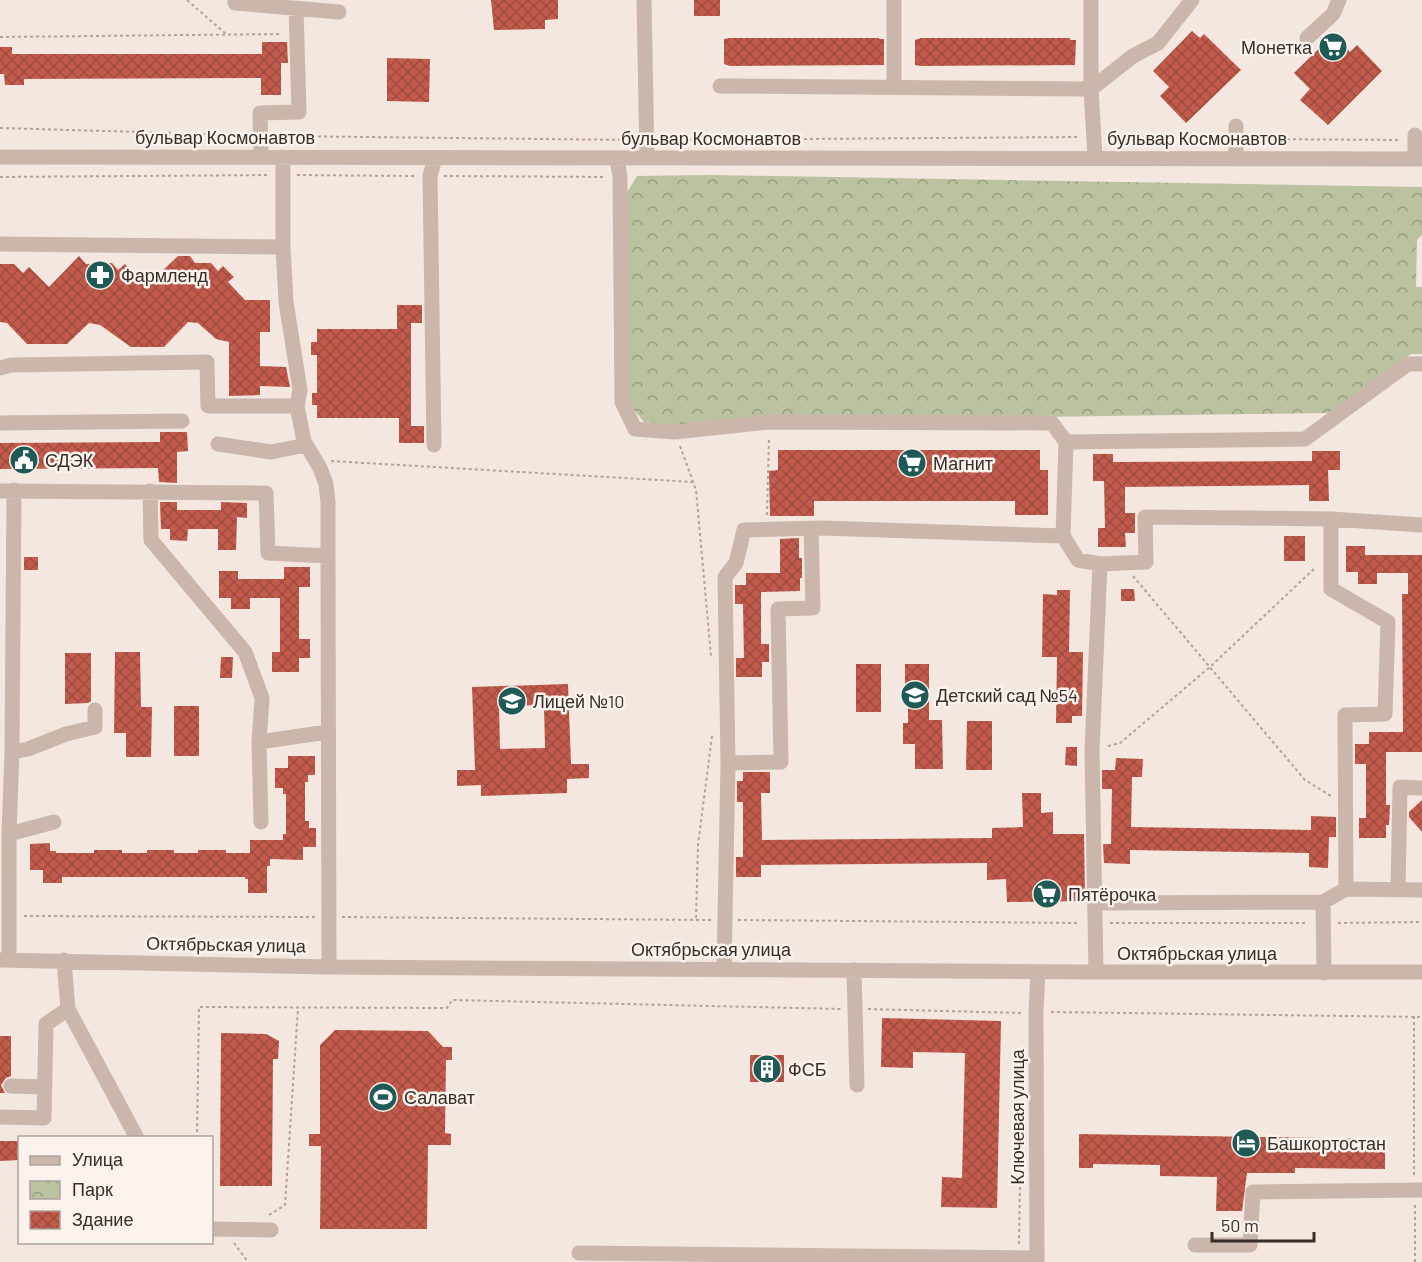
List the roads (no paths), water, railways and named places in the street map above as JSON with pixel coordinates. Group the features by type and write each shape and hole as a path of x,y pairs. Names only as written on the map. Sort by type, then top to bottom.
{"street":[{"path":"235,0 235,3 339,12"},
{"path":"644,0 647,158"},
{"path":"894,0 894,87"},
{"path":"1091,0 1091,89 1095,157"},
{"path":"720,86 1091,89 1133,56 1158,43 1192,0"},
{"path":"1307,39 1333,14 1339,0"},
{"path":"261,157 260,113 299,112 296,8"},
{"path":"1236,132 1236,158"},
{"path":"1415,138 1419,159"},
{"name":"бульвар Космонавтов","path":"0,157 1419,159"},
{"path":"284,157 283,247 286,302 300,390 297,406 303,441 326,484 328,502 329,967"},
{"path":"434,446 430,176 435,158"},
{"path":"617,158 620,177 622,402 635,429 675,432 769,422 1052,423 1066,442 1063,536 1078,560 1100,564 1146,562 1145,517 1331,519 1422,525"},
{"path":"0,244 283,247"},
{"path":"0,368 11,365 207,362 208,406 297,406"},
{"path":"1066,442 1305,439 1408,364 1422,364"},
{"path":"0,423 182,422"},
{"path":"218,444 271,452 306,445"},
{"path":"5,960 12,752 7,490 266,493 268,553 328,556"},
{"path":"150,491 151,540 245,652 262,698 259,742 261,822"},
{"path":"1331,519 1331,590 1388,622 1385,714 1345,715 1347,889"},
{"path":"724,968 728,763 725,577 736,563 744,530 811,529 1063,536"},
{"path":"728,763 781,762 778,609 813,608 811,529"},
{"path":"1096,972 1092,751 1100,564"},
{"path":"12,752 95,727 95,710"},
{"path":"259,742 327,732"},
{"path":"1398,890 1400,787 1422,788"},
{"path":"9,834 54,822"},
{"path":"1096,903 1323,902 1347,889 1422,890"},
{"path":"1323,902 1324,973"},
{"name":"Октябрьская улица","path":"5,960 329,967 1422,972"},
{"path":"64,960 68,1009 136,1136"},
{"path":"854,970 857,1085"},
{"name":"Ключевая улица","path":"1037,1260 1036,1012 1038,972"},
{"path":"0,1117 44,1118 46,1024 68,1009"},
{"path":"11,1086 45,1087"},
{"path":"1195,1245 1250,1245 1253,1192 1418,1190"},
{"path":"213,1229 268,1224"},
{"path":"579,1253 1037,1260"}],"place":[{"name":"Монетка","path":"1333,47"},
{"name":"Фармленд","path":"100,275"},
{"name":"СДЭК","path":"24,460"},
{"name":"Магнит","path":"912,463"},
{"name":"Детский сад №54","path":"915,695"},
{"name":"Лицей №10","path":"512,701"},
{"name":"Пятёрочка","path":"1047,894"},
{"name":"ФСБ","path":"767,1069"},
{"name":"Салават","path":"383,1097"},
{"name":"Башкортостан","path":"1246,1143"}]}
